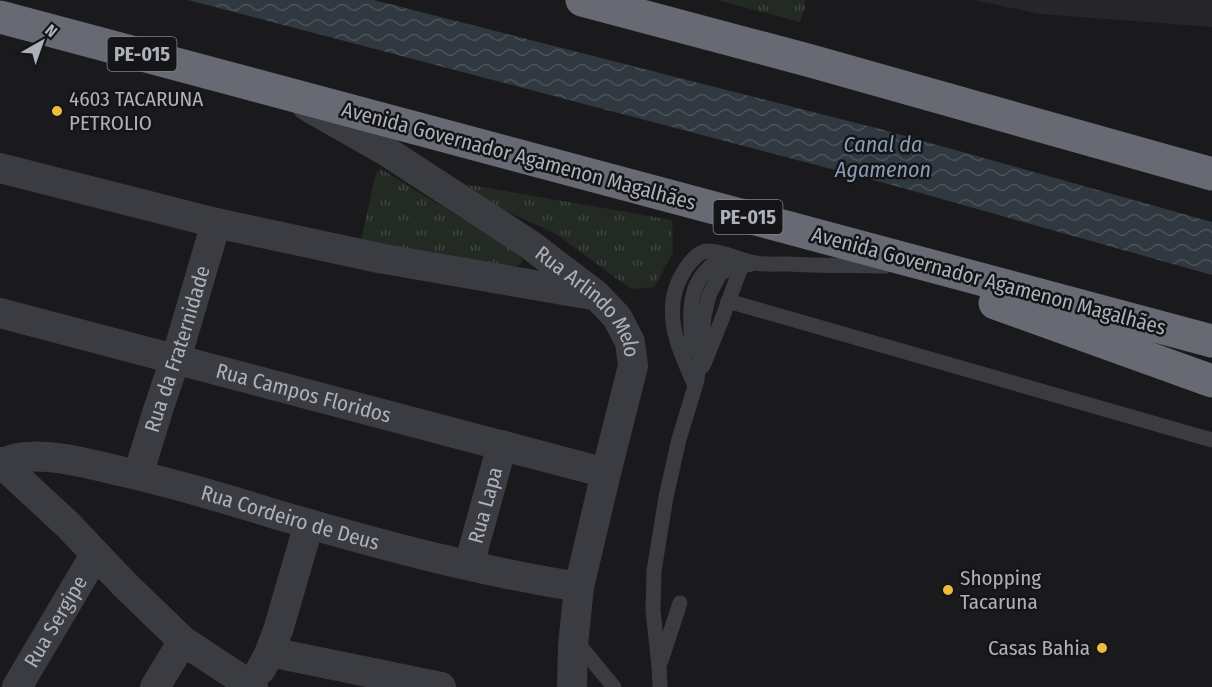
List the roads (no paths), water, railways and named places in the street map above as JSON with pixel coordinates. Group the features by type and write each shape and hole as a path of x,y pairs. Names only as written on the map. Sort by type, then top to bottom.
{"highway":[{"path":"582,0 811,61 1212,174"},
{"name":"Avenida Governador Agamenon Magalhães","path":"0,17 1212,341"},
{"path":"943,269 989,301 1212,381"}],"street":[{"name":"Rua Arlindo Melo","path":"283,92 386,151 529,244 596,296 617,316 630,342 633,366 579,587 574,637 577,681"},
{"path":"0,168 216,223 380,258 596,296"},
{"name":"Rua da Fraternidade","path":"138,475 176,360 216,223"},
{"name":"Rua Campos Floridos","path":"0,312 606,473"},
{"name":"Rua Lapa","path":"469,565 502,445"},
{"name":"Rua Cordeiro de Deus","path":"1,464 30,456 87,463 469,565 579,587"},
{"path":"1,464 68,525 95,555 183,641 251,685 270,652 309,524"},
{"name":"Rua Sergipe","path":"17,687 95,555"},
{"path":"155,687 183,641"},
{"path":"270,652 441,687"}],"lane":[{"path":"695,382 686,366 671,315 672,298 678,281 698,254 706,251 726,255 748,265"},
{"path":"660,687 660,667 653,610 654,571 669,485 695,382 728,301 748,265"},
{"path":"695,382 709,295 720,274 729,269 748,265 943,269"},
{"path":"728,301 1212,440"},
{"path":"660,667 680,603"},
{"path":"574,637 614,687"}],"water":[{"name":"Canal da Agamenon","path":"188,0 374,0 884,130 1212,222 1212,275 892,185"}],"place":[{"name":"4603 TACARUNA PETROLIO","path":"57,111"},
{"name":"Shopping Tacaruna","path":"948,590"},
{"name":"Casas Bahia","path":"1102,648"}]}
